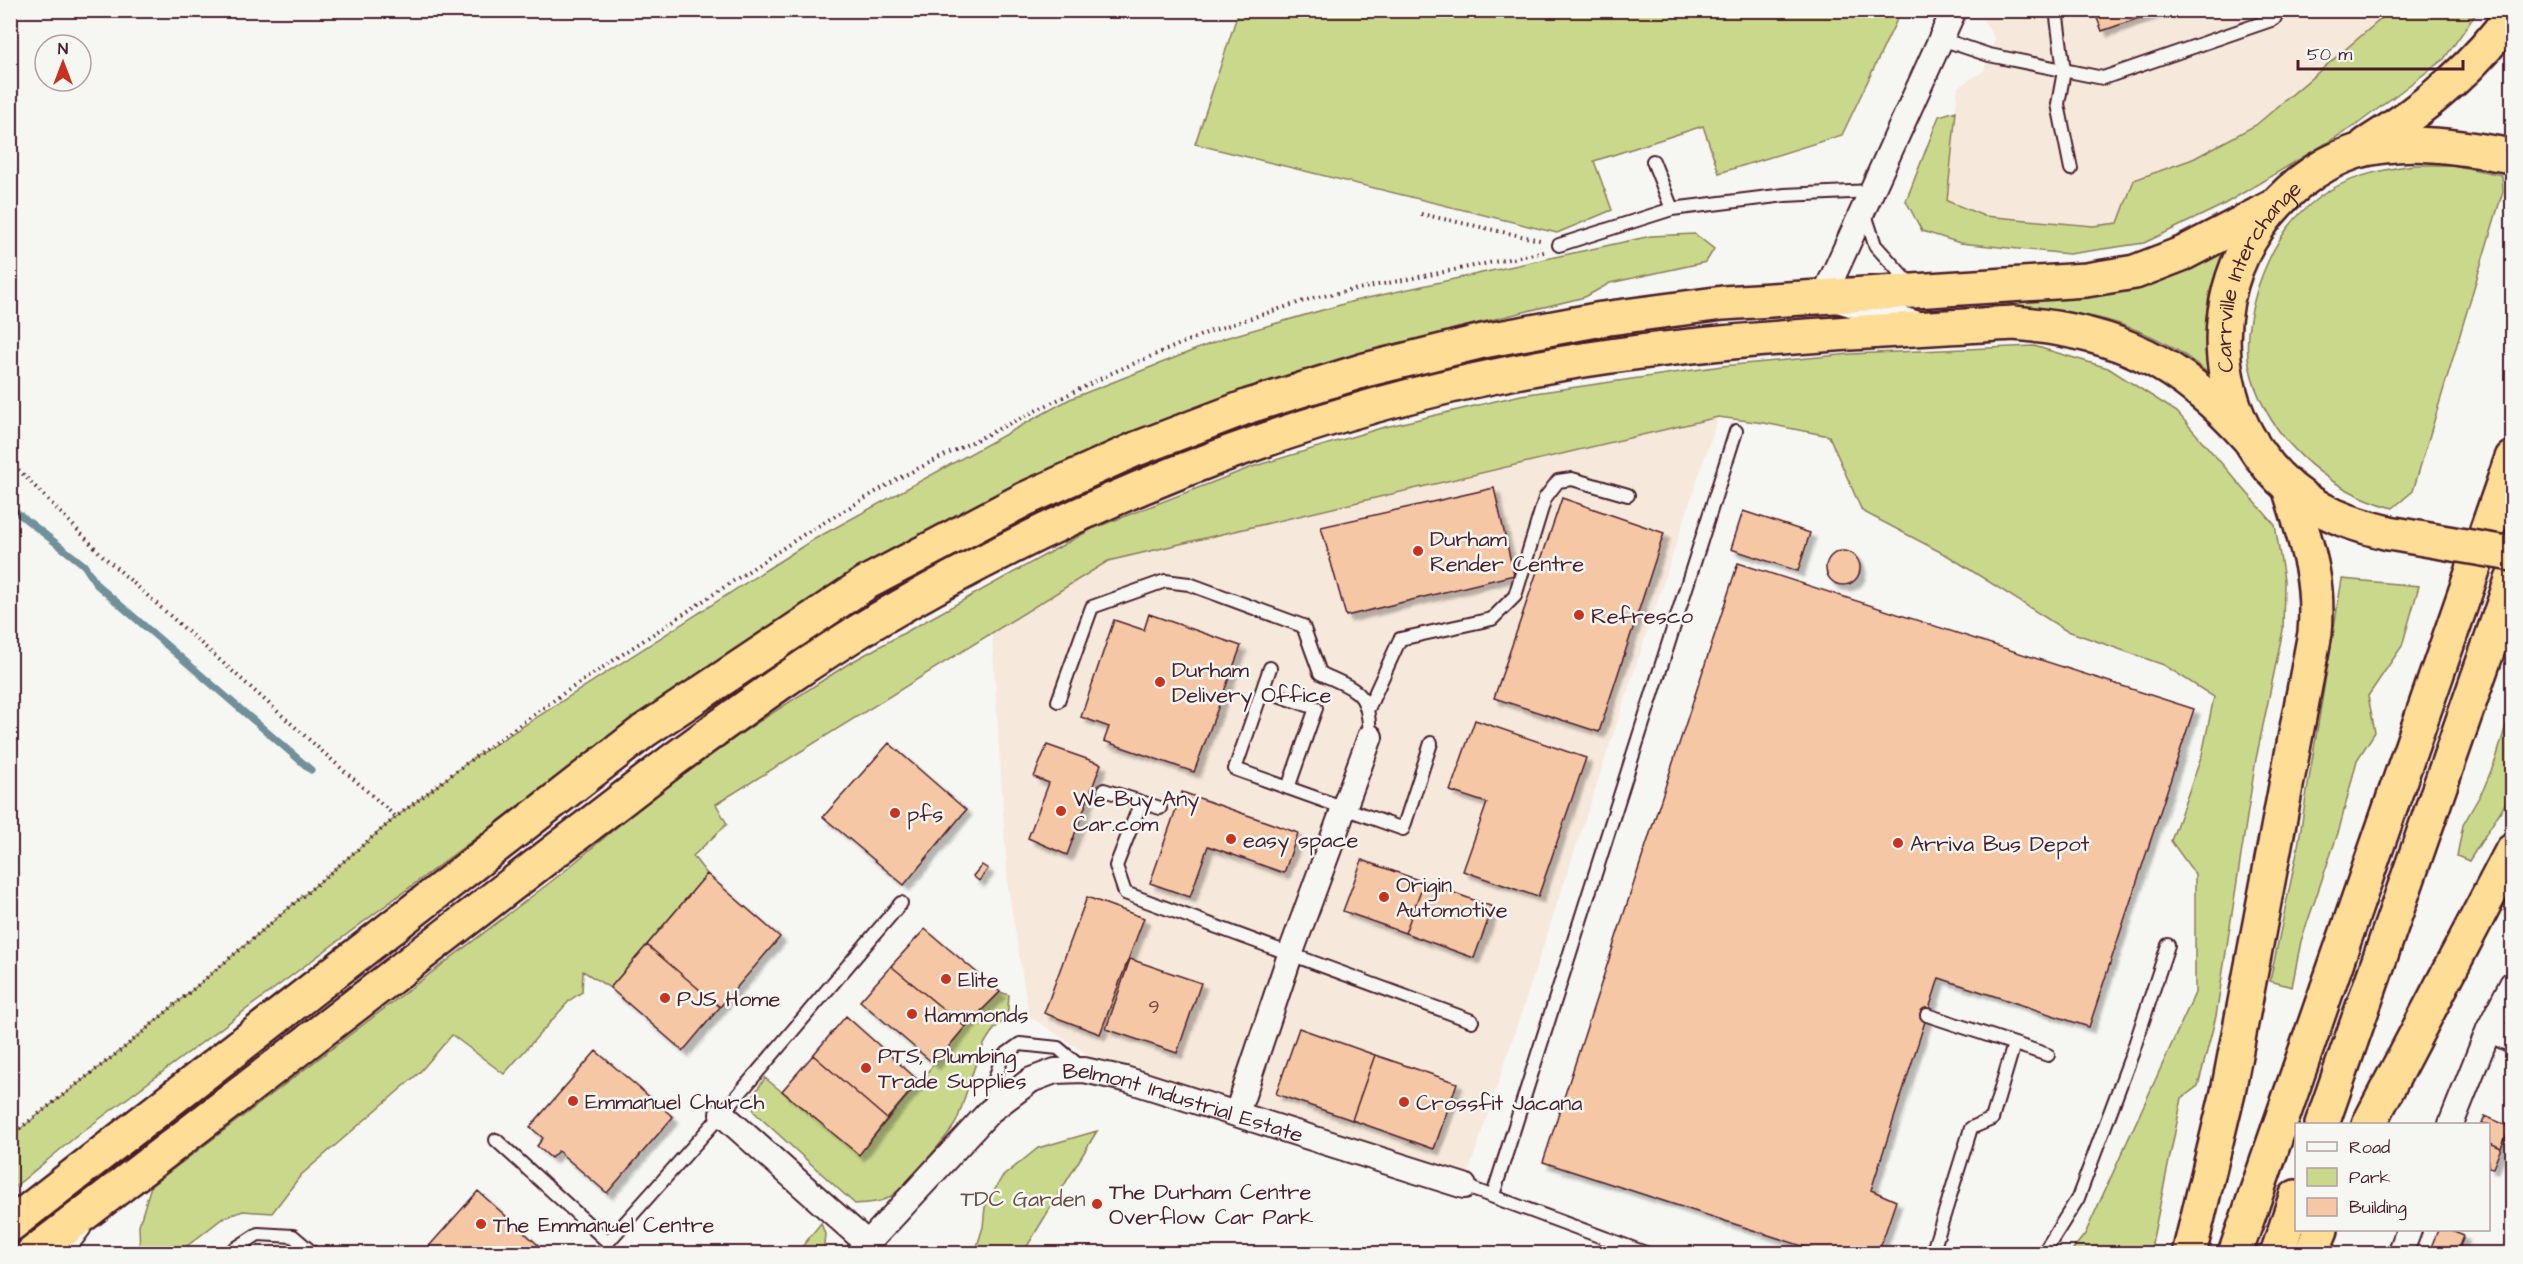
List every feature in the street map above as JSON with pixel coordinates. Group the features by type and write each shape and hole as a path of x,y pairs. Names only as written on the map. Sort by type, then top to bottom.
{"highway":[{"path":"2354,152 2397,126 2437,94 2474,60 2512,14"},
{"name":"Carrville Interchange","path":"2511,156 2456,147 2405,144 2354,152 2324,167 2296,186 2271,208 2247,243 2234,271 2222,322 2223,363 2232,404 2250,441 2268,466 2289,487 2319,509 2353,524 2389,533 2512,554"},
{"path":"10,1225 644,731 866,583 1025,499 1146,445 1250,406 1365,370 1483,341 1602,319 1723,303 2086,280 2135,272 2184,253 2271,208"},
{"path":"32,1254 662,768 766,693 872,624 1043,532 1152,483 1262,441 1377,405 1495,376 1608,356 1726,342 2013,323 2059,327 2103,337 2146,354 2185,378 2220,407 2250,441"},
{"path":"2235,1254 2512,459"},
{"path":"2189,1254 2228,1092 2315,633 2318,602 2316,578 2289,487"},
{"path":"2323,1123 2512,580"},
{"path":"2369,1123 2512,851"},
{"path":"2277,1254 2295,1200"},
{"path":"2311,1254 2321,1231"}],"street":[{"path":"1932,328 1824,296 1954,10"},
{"path":"1237,1113 1291,952 1371,737"},
{"path":"2452,1123 2489,1029 2512,984"},
{"path":"2489,1029 2512,1040"},
{"name":"Belmont Industrial Estate","path":"869,1250 990,1111 1031,1080 1055,1071 1084,1070 1125,1079 1464,1186"},
{"path":"722,1114 869,1250"},
{"path":"2400,1254 2409,1231"}],"lane":[{"path":"2056,10 2064,71 2058,104 2071,169"},
{"path":"1941,39 1989,54 2103,78 2274,19 2279,10"},
{"path":"1653,161 1672,209"},
{"path":"1559,244 1672,209 1785,195 1868,200 1875,244 1893,268 1917,291"},
{"path":"1493,1195 1736,431"},
{"path":"1371,737 1369,707 1400,639 1492,619 1515,596 1545,498 1558,482 1572,479 1628,495"},
{"path":"1058,701 1092,608 1165,581 1189,584 1303,626 1320,673 1355,690 1369,707"},
{"path":"1270,668 1236,769 1403,829 1431,743"},
{"path":"1263,690 1316,708 1288,788"},
{"path":"1104,790 1160,808"},
{"path":"1141,802 1116,866 1125,893 1291,952 1472,1021"},
{"path":"496,1140 608,1242 722,1114 901,903"},
{"path":"2043,1254 2078,1198 2132,1054 2168,945"},
{"path":"1927,1015 2048,1054"},
{"path":"990,1111 993,1085 1002,1057 1020,1044 1058,1048 1084,1070"},
{"path":"1932,1254 1971,1128 1992,1119 2014,1044"},
{"path":"1464,1186 1648,1254"},
{"path":"66,1254 114,1191"},
{"path":"227,1254 258,1234 294,1236 314,1254"}],"path":[{"path":"1421,214 1559,244"},
{"path":"10,1136 125,1047 396,817 564,693 803,535 901,477 1114,372 1211,331 1313,298 1539,254 1559,244"},
{"path":"10,461 103,556 396,817"}],"shaded area":[{"path":"1978,11 2378,11 2381,19 2256,125 2193,159 2134,180 2118,223 2093,226 1984,216 1946,201 1958,87 1984,71 1995,39"},
{"path":"1718,417 1464,1186 1125,1079 1029,1016 1008,886 992,633 1108,561"}],"green space":[{"path":"1239,10 1901,11 1842,135 1719,173 1703,126 1594,161 1612,210 1557,233 1195,144"},
{"path":"2385,11 2478,11 2444,59 2355,126 2221,206 2144,243 2069,254 1960,243 1922,231 1906,201 1939,116 1956,111 1947,201 1984,216 2093,226 2118,223 2134,180 2193,159 2256,125 2381,19"},
{"path":"2414,165 2452,165 2502,175 2503,191 2413,491 2393,508 2368,500 2344,488 2301,456 2283,436 2256,390 2249,364 2248,334 2251,313 2263,272 2280,239 2303,210 2324,194 2348,181"},
{"path":"1695,234 1714,249 1706,262 1610,283 1585,297 1454,329 1252,388 856,571 666,696 78,1135 11,1190 11,1136 125,1047 396,817 472,759 811,541 1070,399 1225,338 1354,301 1651,236"},
{"path":"2228,247 2209,294 2206,340 2209,374 2186,356 2138,330 2086,315 2002,306 2002,301 2092,295 2146,285 2200,264"},
{"path":"2034,346 2108,368 2177,412 2275,525 2284,580 2283,630 2256,759 2216,1016 2198,1086 2182,1098 2150,1253 2070,1253 2085,1234 2195,993 2195,874 2171,841 2202,755 2214,697 2164,665 2065,630 1950,557 1862,511 1829,436 1764,423 1718,417 1108,561 716,804 727,824 693,856 707,874 610,988 583,971 582,992 570,1000 504,1074 452,1035 419,1073 301,1175 272,1213 243,1211 223,1218 178,1253 140,1253 139,1225 151,1186 561,874 686,769 848,664 1092,529 1252,467 1381,428 1521,395 1722,366 1851,354"},
{"path":"2342,579 2419,586 2402,646 2368,696 2375,732 2357,760 2339,830 2301,941 2292,987 2270,981 2297,852"},
{"path":"2512,712 2512,793 2469,861 2457,856 2463,825 2483,790"},
{"path":"1000,992 1009,995 1007,1019 997,1026 982,1049 957,1120 947,1136 905,1183 883,1200 855,1204 754,1112 752,1097 765,1078 859,1154 965,1027"},
{"name":"TDC Garden","path":"1097,1131 1023,1253 975,1253 983,1227 985,1207 1002,1177 1038,1148"},
{"path":"821,1223 825,1234 823,1253 797,1253"}],"building":[{"path":"2094,10 2159,10 2159,11 2102,31"},
{"name":"Durham Render Centre","path":"1494,488 1514,575 1346,616 1321,527"},
{"name":"Refresco","path":"1562,498 1664,533 1599,732 1494,698"},
{"path":"1743,511 1810,533 1798,571 1731,549"},
{"path":"1843,551 1855,556 1860,568 1855,580 1843,585 1831,580 1826,568 1831,556"},
{"name":"Arriva Bus Depot","path":"1738,563 2194,709 2089,1027 1939,978 1871,1190 1896,1201 1878,1254 1827,1254 1543,1162"},
{"name":"Durham Delivery Office","path":"1149,614 1241,646 1194,772 1104,741 1109,727 1081,717 1114,620 1144,630"},
{"path":"1475,720 1586,758 1538,897 1463,871 1487,803 1450,791"},
{"name":"pfs","path":"889,743 966,810 904,885 823,817"},
{"name":"We Buy Any Car.com","path":"1047,745 1101,764 1067,855 1028,838 1049,783 1034,777"},
{"name":"easy space","path":"1182,792 1298,833 1284,873 1208,846 1190,897 1150,883"},
{"name":"Origin Automotive","path":"1362,860 1424,882 1405,933 1343,911"},
{"path":"982,865 988,869 979,881 973,876"},
{"path":"707,874 780,937 720,1007 647,945"},
{"path":"1424,882 1493,907 1474,958 1405,933"},
{"path":"1087,897 1144,918 1100,1034 1044,1013"},
{"name":"Elite","path":"925,929 1000,992 965,1027 891,966"},
{"name":"PJS Home","path":"647,945 720,1007 683,1051 610,988"},
{"path":"1130,959 1201,983 1177,1053 1106,1029"},
{"name":"Hammonds","path":"891,966 965,1027 934,1064 860,1001"},
{"name":"PTS, Plumbing Trade Supplies","path":"846,1016 919,1081 887,1119 813,1055"},
{"path":"1299,1028 1375,1055 1352,1120 1276,1094"},
{"path":"596,1051 673,1117 607,1193 558,1151 551,1158 537,1146 543,1138 530,1127"},
{"path":"813,1055 887,1119 859,1155 782,1091"},
{"name":"Crossfit Jacana","path":"1375,1055 1457,1083 1434,1149 1352,1120"},
{"path":"2485,1116 2510,1127 2501,1148 2490,1143 2490,1123 2482,1123"},
{"path":"2490,1143 2501,1148 2493,1168 2490,1167"},
{"name":"The Emmanuel Centre","path":"478,1191 537,1244 547,1254 422,1254"},
{"path":"2438,1231 2452,1231 2464,1236 2457,1254 2448,1254 2431,1247"}],"waterway":[{"path":"10,507 84,565 97,585 311,770"}],"place":[{"name":"Durham Render Centre","path":"1418,551"},
{"name":"Refresco","path":"1579,615"},
{"name":"Durham Delivery Office","path":"1160,682"},
{"name":"We Buy Any Car.com","path":"1061,811"},
{"name":"pfs","path":"895,813"},
{"name":"easy space","path":"1231,839"},
{"name":"Arriva Bus Depot","path":"1898,843"},
{"name":"Origin Automotive","path":"1384,897"},
{"name":"Elite","path":"946,979"},
{"name":"PJS Home","path":"665,998"},
{"name":"Hammonds","path":"912,1014"},
{"name":"PTS, Plumbing Trade Supplies","path":"866,1068"},
{"name":"Emmanuel Church","path":"573,1101"},
{"name":"Crossfit Jacana","path":"1404,1102"},
{"name":"The Durham Centre Overflow Car Park","path":"1097,1204"},
{"name":"The Emmanuel Centre","path":"481,1224"}]}
